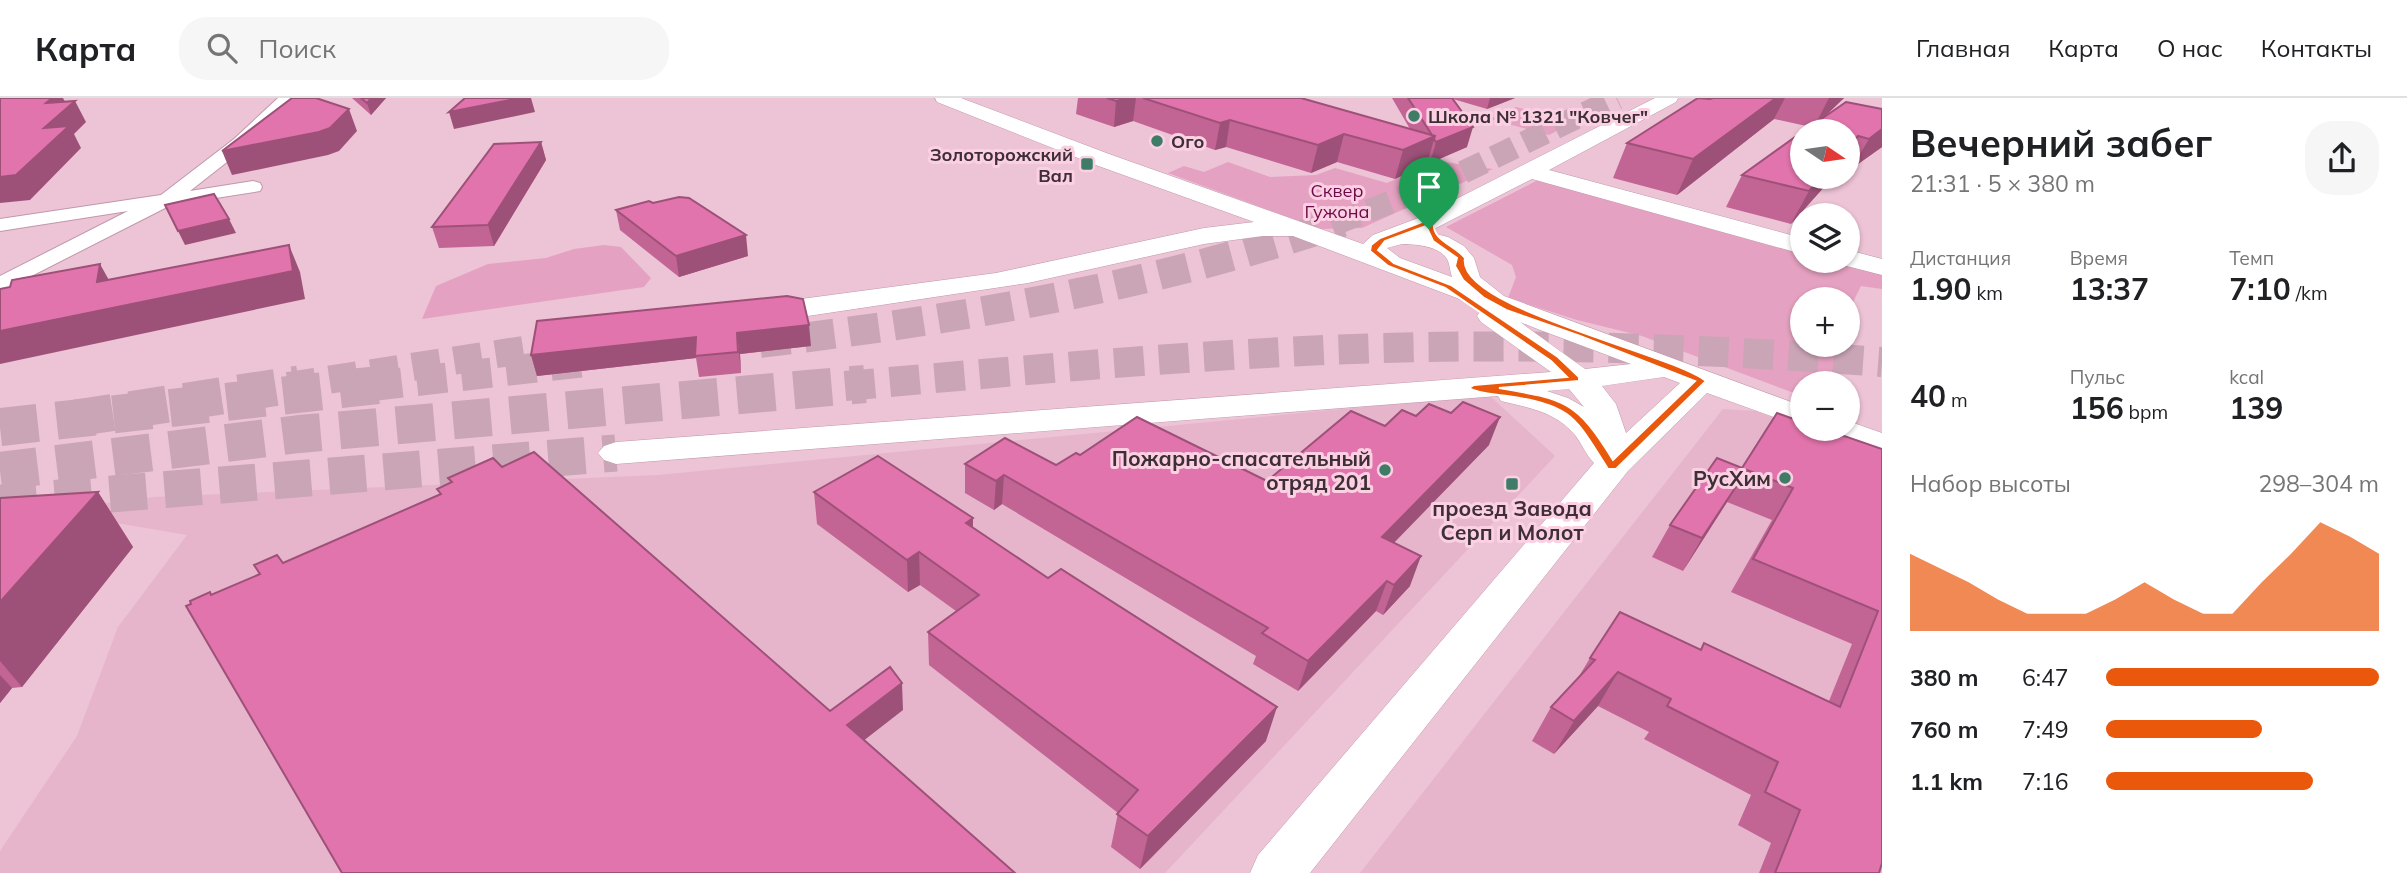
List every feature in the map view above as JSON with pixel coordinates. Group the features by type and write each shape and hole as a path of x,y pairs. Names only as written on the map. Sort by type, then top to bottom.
{"street":[{"path":"0,285 169,199 240,143 286,98"},
{"path":"944,98 1321,239 1389,251 1453,276 1510,308 1583,334 1664,368 1790,412"},
{"path":"1389,251 1430,222 1669,98"},
{"path":"1530,172 1790,243"},
{"path":"0,225 253,187"},
{"path":"1179,187 1208,211 1213,221 1184,240"},
{"path":"1430,222 1431,233 1461,258 1453,276"},
{"path":"801,308 943,290 1022,276 1184,240 1260,228 1292,229"},
{"path":"1389,251 1422,239 1442,244"},
{"path":"1860,261 1882,267"},
{"path":"1453,276 1554,359 1596,398 1607,420 1612,467"},
{"path":"616,453 1474,388 1625,375 1664,368"},
{"path":"1277,873 1612,467 1701,381"},
{"path":"1474,388 1544,398 1567,409 1587,426 1612,467"},
{"path":"1860,437 1882,444"}],"shaded area":[{"path":"1489,395 1555,456 1165,873 0,873 0,851 77,736 118,627 187,535 46,511 154,497 658,475"},
{"path":"1723,409 1755,411 1790,423 1790,441 1842,441 1882,455 1882,873 1360,873"}],"green space":[{"path":"1516,107 1574,122 1549,135 1489,119"},
{"name":"Сквер Гужона","path":"1438,161 1493,169 1362,228 1320,229 1168,173 1184,166 1204,172 1228,162 1270,177 1316,175 1335,168 1387,183"},
{"path":"1538,180 1790,247 1790,273 1860,273 1860,266 1882,272 1882,289 1861,286 1790,287 1790,357 1846,357 1839,371 1790,371 1790,392 1642,336 1577,320 1508,298 1516,277 1512,265 1446,227"},
{"path":"604,245 621,247 651,278 644,287 422,319 436,286 488,264 546,258 574,249"}],"building":[{"path":"0,98 52,98 46,103 75,101 44,128 69,126 16,175 0,177"},
{"path":"292,98 316,98 349,109 330,128 319,132 222,151"},
{"path":"465,98 520,98 449,112"},
{"path":"1107,98 1128,98 1116,101"},
{"path":"1143,98 1301,98 1435,136 1403,150 1344,134 1318,145 1230,120 1220,123"},
{"path":"1408,98 1452,98 1473,127 1436,142 1435,136"},
{"path":"1698,98 1776,98 1693,159 1627,143"},
{"path":"1846,102 1882,109 1882,129 1869,139 1860,137 1860,119 1821,119"},
{"path":"1790,141 1790,186 1742,175"},
{"path":"541,142 488,225 432,227 494,144"},
{"path":"214,194 229,219 178,231 165,205"},
{"path":"679,197 689,198 746,235 676,256 616,210 649,201 653,203"},
{"path":"289,245 293,271 0,331 0,289 10,287 12,280 100,264 97,282"},
{"path":"787,296 803,299 809,325 737,333 738,352 695,356 696,337 531,355 537,321"},
{"path":"1463,402 1500,417 1382,537 1421,556 1394,585 1387,581 1308,661 1262,633 1268,628 1004,475 996,481 965,464 1005,438 1056,465 1076,453 1080,455 1137,417 1267,481 1351,411 1385,426 1402,410 1416,416 1429,404 1451,413"},
{"path":"1777,413 1790,418 1790,441 1859,441 1882,449 1882,863 1879,873 1775,873 1800,810 1765,792 1778,762 1667,706 1671,699 1618,672 1574,721 1551,707 1595,660 1590,658 1620,612 1701,650 1704,643 1840,707 1878,611 1753,559 1793,488 1747,470 1702,538 1670,525 1717,458 1742,468"},
{"path":"534,452 830,711 890,667 902,683 847,725 1015,873 342,873 186,606 191,604 190,601 210,592 211,595 260,574 254,565 277,555 283,563 441,494 437,489 452,482 448,478 493,458 502,467"},
{"path":"878,456 973,518 966,523 1048,578 1061,569 1277,707 1148,836 1117,814 1138,790 928,632 979,595 919,552 907,560 814,492"},
{"path":"98,492 0,602 0,498"}],"tunnel":[{"path":"1337,223 1447,180 1617,98"},
{"path":"760,343 907,323 1054,298 1200,265 1342,222"},
{"path":"288,386 582,341"},
{"path":"845,386 1145,361 1395,348 1604,348 1882,362"},
{"path":"372,386 586,362"},
{"path":"76,418 299,384"},
{"path":"0,427 387,384"},
{"path":"0,471 299,434 865,384"},
{"path":"0,503 616,453"}],"place":[{"name":"Школа № 1321 \"Ковчег\"","path":"1414,116"},
{"name":"Ого","path":"1157,141"},
{"name":"Золоторожский Вал","path":"1087,164"},
{"name":"Пожарно-спасательный отряд 201","path":"1385,470"},
{"name":"РусХим","path":"1785,478"},
{"name":"проезд Завода Серп и Молот","path":"1512,484"}],"route":[{"path":"1430,222 1429,229 1435,239 1457,253 1461,258 1459,266 1466,278 1487,296 1510,308 1701,381 1612,467 1596,437 1573,412 1544,398 1474,388 1576,379 1554,359 1448,287 1382,260 1374,251 1374,246 1382,240 1430,222"}]}
